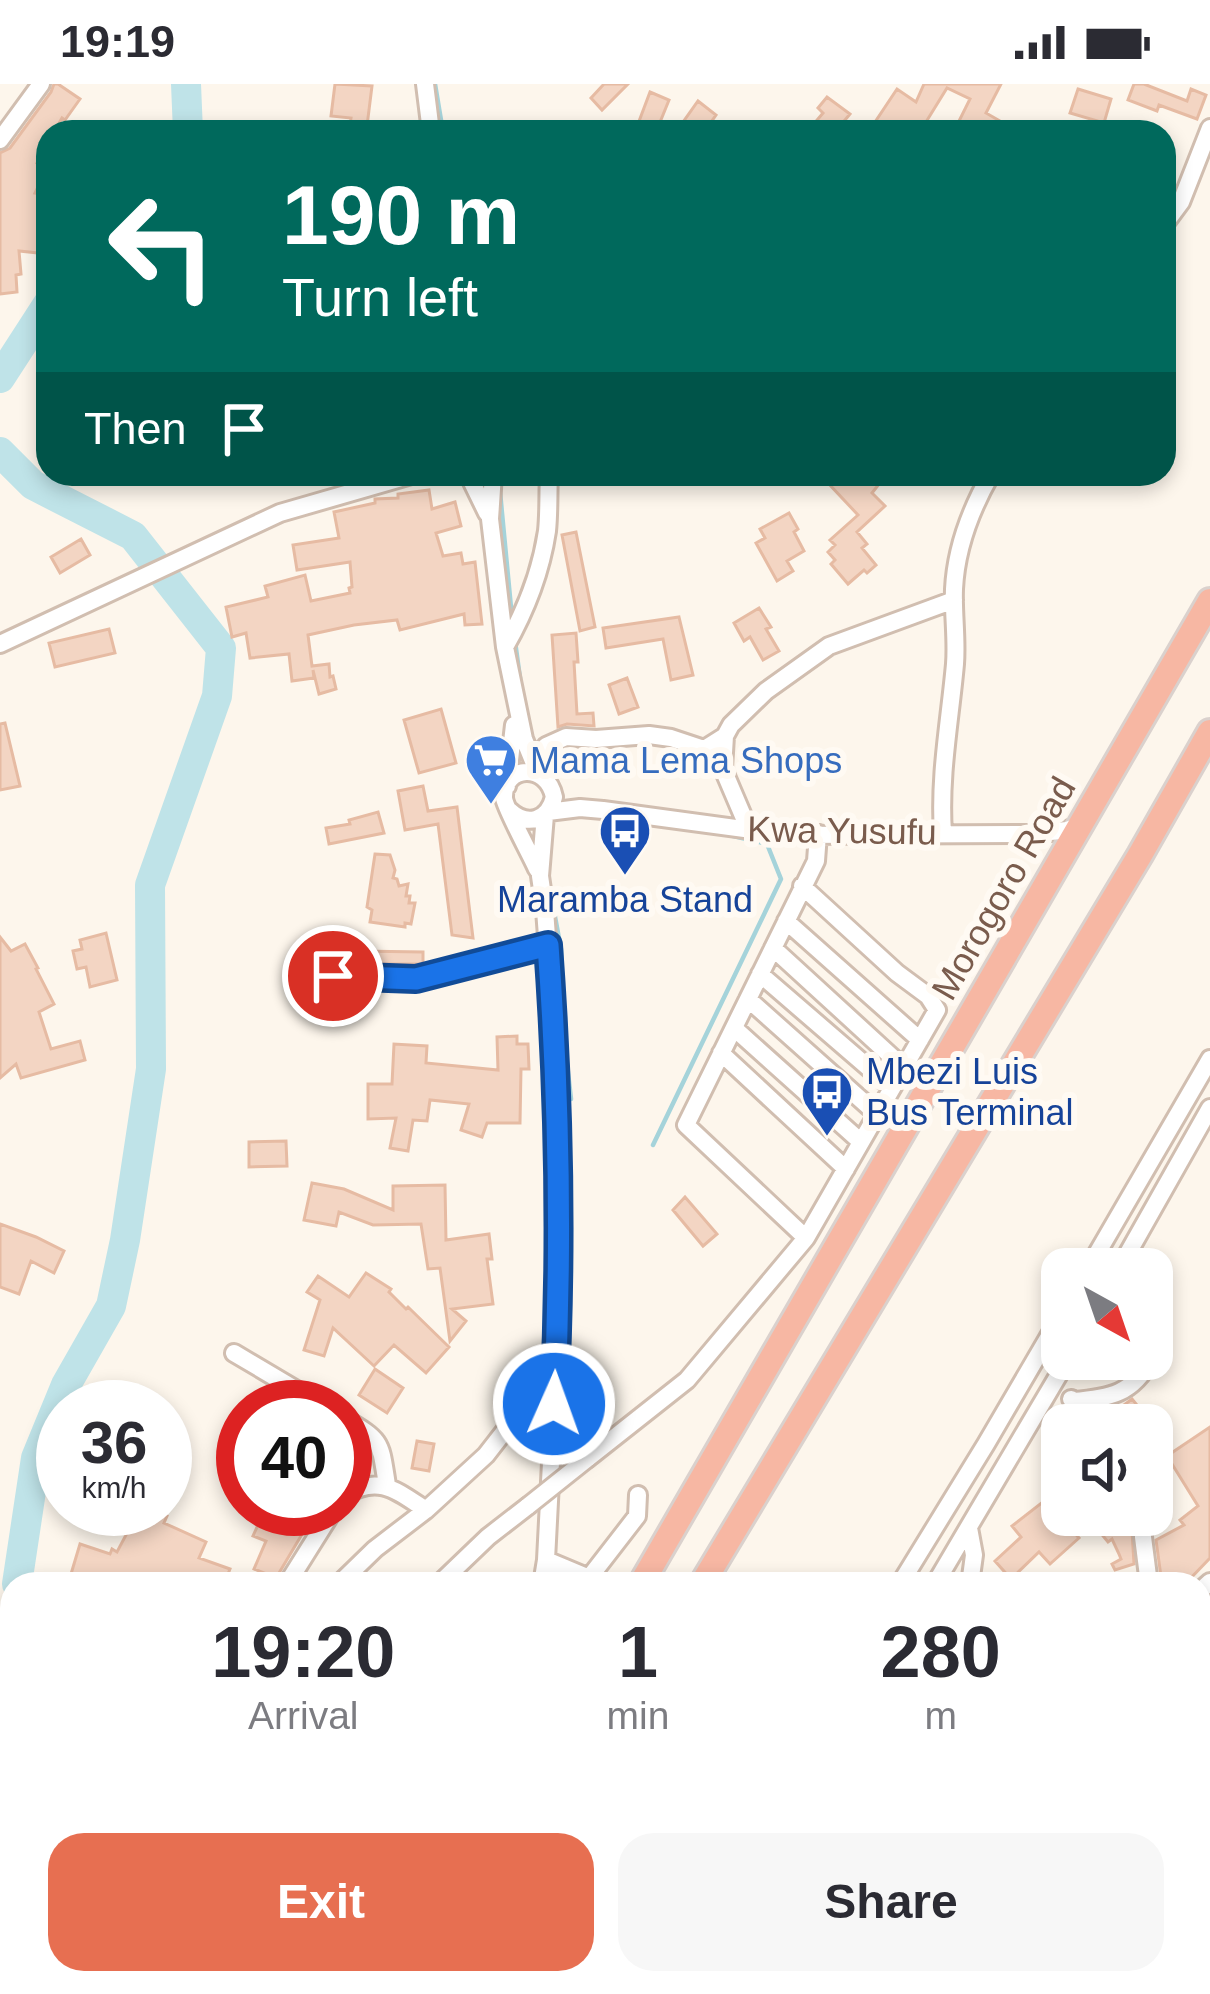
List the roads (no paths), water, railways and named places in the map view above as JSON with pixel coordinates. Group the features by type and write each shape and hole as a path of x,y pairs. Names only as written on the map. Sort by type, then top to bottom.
{"highway":[{"name":"Morogoro Road","path":"648,1572 1210,601"},
{"path":"709,1572 1210,732"}],"street":[{"path":"0,140 40,84"},
{"path":"425,84 430,120"},
{"path":"1176,209 1210,128"},
{"path":"0,644 225,537 280,514 374,486"},
{"path":"481,486 524,740 554,797 546,813 540,876 555,1042 556,1365 544,1572"},
{"path":"505,647 537,572 547,531 549,486"},
{"path":"943,832 942,770 956,656 957,559 985,486"},
{"path":"749,830 723,769 725,736 731,725 766,691 829,646 954,600"},
{"path":"515,700 504,799 540,876"},
{"path":"543,775 546,746 566,737 649,735 706,748 725,736"},
{"path":"507,786 515,776 527,772 543,775"},
{"name":"Kwa Yusufu","path":"543,775 571,800 603,810"},
{"path":"509,810 525,820 537,820 546,813"},
{"name":"Kwa Yusufu","path":"546,813 603,810 788,835 1034,834 1081,825"},
{"path":"806,1238 686,1125 816,861 818,834"},
{"path":"452,1572 488,1537 687,1380 806,1238 937,1010 928,996 802,886"},
{"path":"786,921 920,1040"},
{"path":"333,976 416,979 548,945"},
{"path":"773,948 904,1068"},
{"path":"760,974 892,1088"},
{"path":"748,999 877,1114"},
{"path":"734,1028 861,1142"},
{"path":"722,1053 846,1169"},
{"path":"1100,1248 1210,1059"},
{"path":"1131,1248 1210,1108"},
{"path":"907,1572 1041,1350"},
{"path":"234,1353 280,1380"},
{"path":"351,1572 501,1439 556,1365"},
{"path":"942,1572 1056,1380"},
{"path":"1073,1400 1111,1398 1136,1380"},
{"path":"1052,1388 1076,1404"},
{"path":"372,1436 380,1445 387,1485"},
{"path":"372,1486 387,1485 426,1510"},
{"path":"594,1572 637,1516 638,1496"},
{"path":"969,1528 972,1572"},
{"path":"295,1572 317,1536"},
{"path":"1143,1536 1147,1572"},
{"path":"546,1560 569,1572"}],"waterway":[{"path":"186,84 188,120"},
{"path":"435,84 441,120"},
{"path":"0,378 36,322"},
{"path":"0,452 33,485 133,536 221,648 217,696 150,885 151,1069 111,1306 66,1385 36,1458 19,1572"},
{"path":"500,492 512,618"},
{"path":"515,641 520,678"},
{"path":"653,1145 781,879 767,844 729,835"},
{"path":"550,890 561,949 571,1099"}],"place":[{"name":"Mama Lema Shops","path":"491,806"},
{"name":"Maramba Stand","path":"625,877"},
{"name":"Mbezi Luis Bus Terminal","path":"827,1138"}]}
